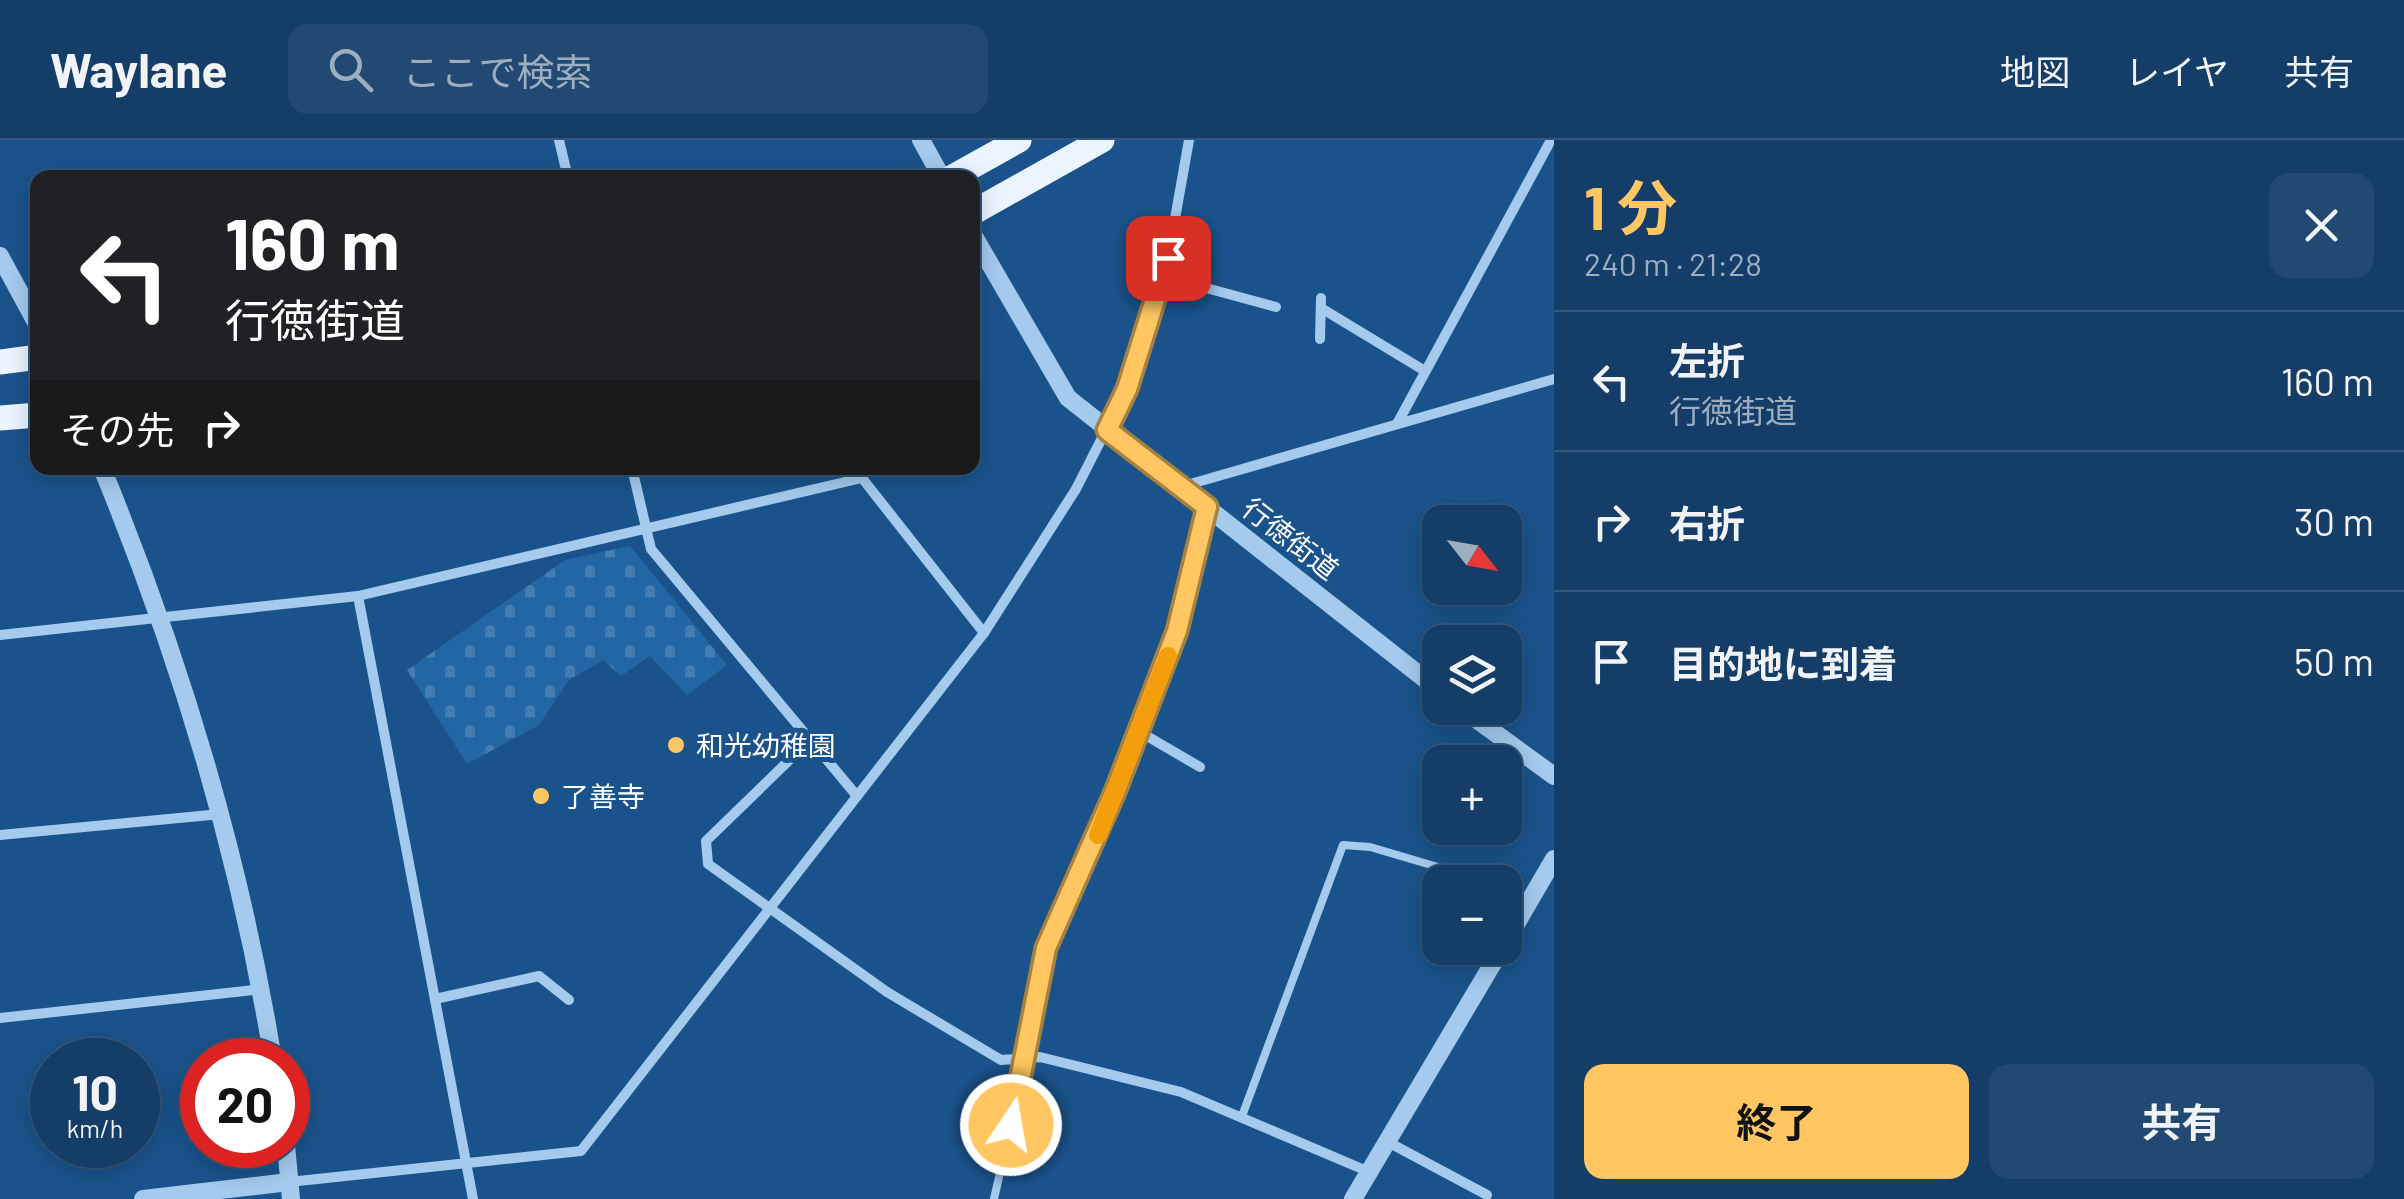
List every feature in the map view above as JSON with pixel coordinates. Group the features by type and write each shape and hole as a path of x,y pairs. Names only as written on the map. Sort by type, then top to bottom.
{"main road":[{"path":"965,170 1019,140"},
{"path":"980,208 1102,140"},
{"path":"0,362 30,358"},
{"path":"0,418 30,416"}],"street":[{"path":"559,140 566,170"},
{"path":"921,140 938,170"},
{"path":"143,1199 290,1190 581,1151 984,632 1076,488 1127,389 1162,276 1190,140"},
{"path":"1397,424 1550,140"},
{"name":"行徳街道","path":"980,247 1068,398 1422,677"},
{"path":"0,256 30,311"},
{"path":"1162,276 1276,307"},
{"path":"1320,340 1321,303 1426,371"},
{"path":"1180,487 1397,424 1438,416 1554,379"},
{"path":"105,475 162,618 222,814 270,1038"},
{"path":"634,475 651,548 857,796"},
{"path":"0,635 358,596 862,478 984,632"},
{"path":"1026,1058 1034,994 1046,948 1140,732 1177,631 1207,507"},
{"path":"358,596 473,1199"},
{"path":"1484,725 1554,776"},
{"path":"1140,732 1200,767"},
{"path":"810,740 706,841 708,864 887,992 1002,1060 1026,1058 1181,1092 1368,1171"},
{"path":"0,835 222,814"},
{"path":"1522,915 1554,859"},
{"path":"1354,1199 1492,965"},
{"path":"435,998 539,976 569,1000"},
{"path":"0,1018 262,989"},
{"path":"1386,1141 1487,1195"}],"lane":[{"path":"1242,1116 1343,845 1370,848 1430,865"},
{"path":"1522,902 1528,905"},
{"path":"994,1199 1026,1058"}],"green space":[{"path":"630,546 727,665 687,695 650,656 621,676 603,660 569,680 539,725 467,764 407,670 565,560"}],"slow traffic":[{"path":"1098,835 1168,656"}],"place":[{"name":"和光幼稚園","path":"676,745"},
{"name":"了善寺","path":"541,796"}],"route":[{"path":"1011,1125 1046,948 1074,893 1177,631 1207,507 1107,430 1127,389 1168,258"}]}
